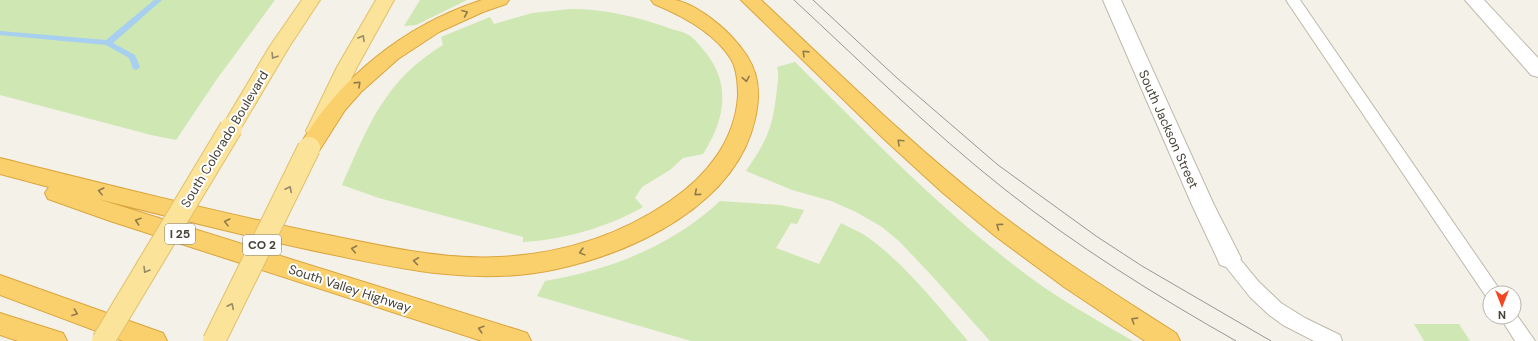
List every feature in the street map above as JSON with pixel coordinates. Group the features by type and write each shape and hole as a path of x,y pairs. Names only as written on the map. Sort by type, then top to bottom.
{"highway":[{"path":"309,148 337,106 360,82 384,61 436,26 475,8 500,0"},
{"path":"660,0 689,12 704,22 717,32 740,58"},
{"path":"0,166 288,236 400,258 471,267 498,267 543,262 590,250 639,232 680,207 703,188 728,156 743,127 748,100 748,89 744,69 732,42 721,27 691,0"},
{"path":"750,0 911,153 982,214 1030,250 1099,298 1167,341"},
{"name":"South Valley Highway","path":"0,172 118,215 518,341"},
{"path":"0,285 154,341"},
{"path":"0,324 54,341"}],"main road":[{"name":"South Colorado Boulevard","path":"103,341 269,64 311,0"},
{"name":"CO 2","path":"214,341 309,148 346,67 385,0"}],"street":[{"name":"South Jackson Street","path":"1112,0 1203,205 1229,258"},
{"path":"1474,0 1538,70"}],"lane":[{"path":"1293,0 1488,285"},
{"path":"1229,258 1253,289 1271,306 1312,331 1333,341"},
{"path":"1515,325 1526,341"}],"green space":[{"path":"0,0 275,0 217,79 176,140 151,135 0,95"},
{"path":"420,0 467,0 416,25 404,26"},
{"path":"571,9 595,10 619,14 689,35 706,53 714,65 719,78 722,91 720,116 716,129 703,154 683,158 670,170 642,187 635,198 643,207 615,221 585,231 538,241 523,242 523,237 379,198 342,185 370,124 380,106 406,73 443,45 441,37 490,17 494,24 532,13"},
{"path":"795,62 914,179 976,235 1042,286 1133,341 990,341 900,242 882,227 856,212 831,201 792,190 746,171 760,150 774,113 778,82 777,67"},
{"path":"720,201 780,205 804,210 797,224 791,223 776,248 819,264 841,223 863,234 892,257 905,270 968,341 691,341 537,296 545,281 616,263 661,243 682,231"},
{"path":"1414,324 1459,324 1470,341 1424,341"}],"waterway":[{"path":"108,43 158,0"},
{"path":"0,33 108,43"},
{"path":"108,43 132,57 136,67"}],"tram line":[{"path":"794,0 949,143 1003,188 1087,250 1176,306 1236,341"},
{"path":"813,0 897,78 998,165 1096,236 1142,266 1271,341"}]}
